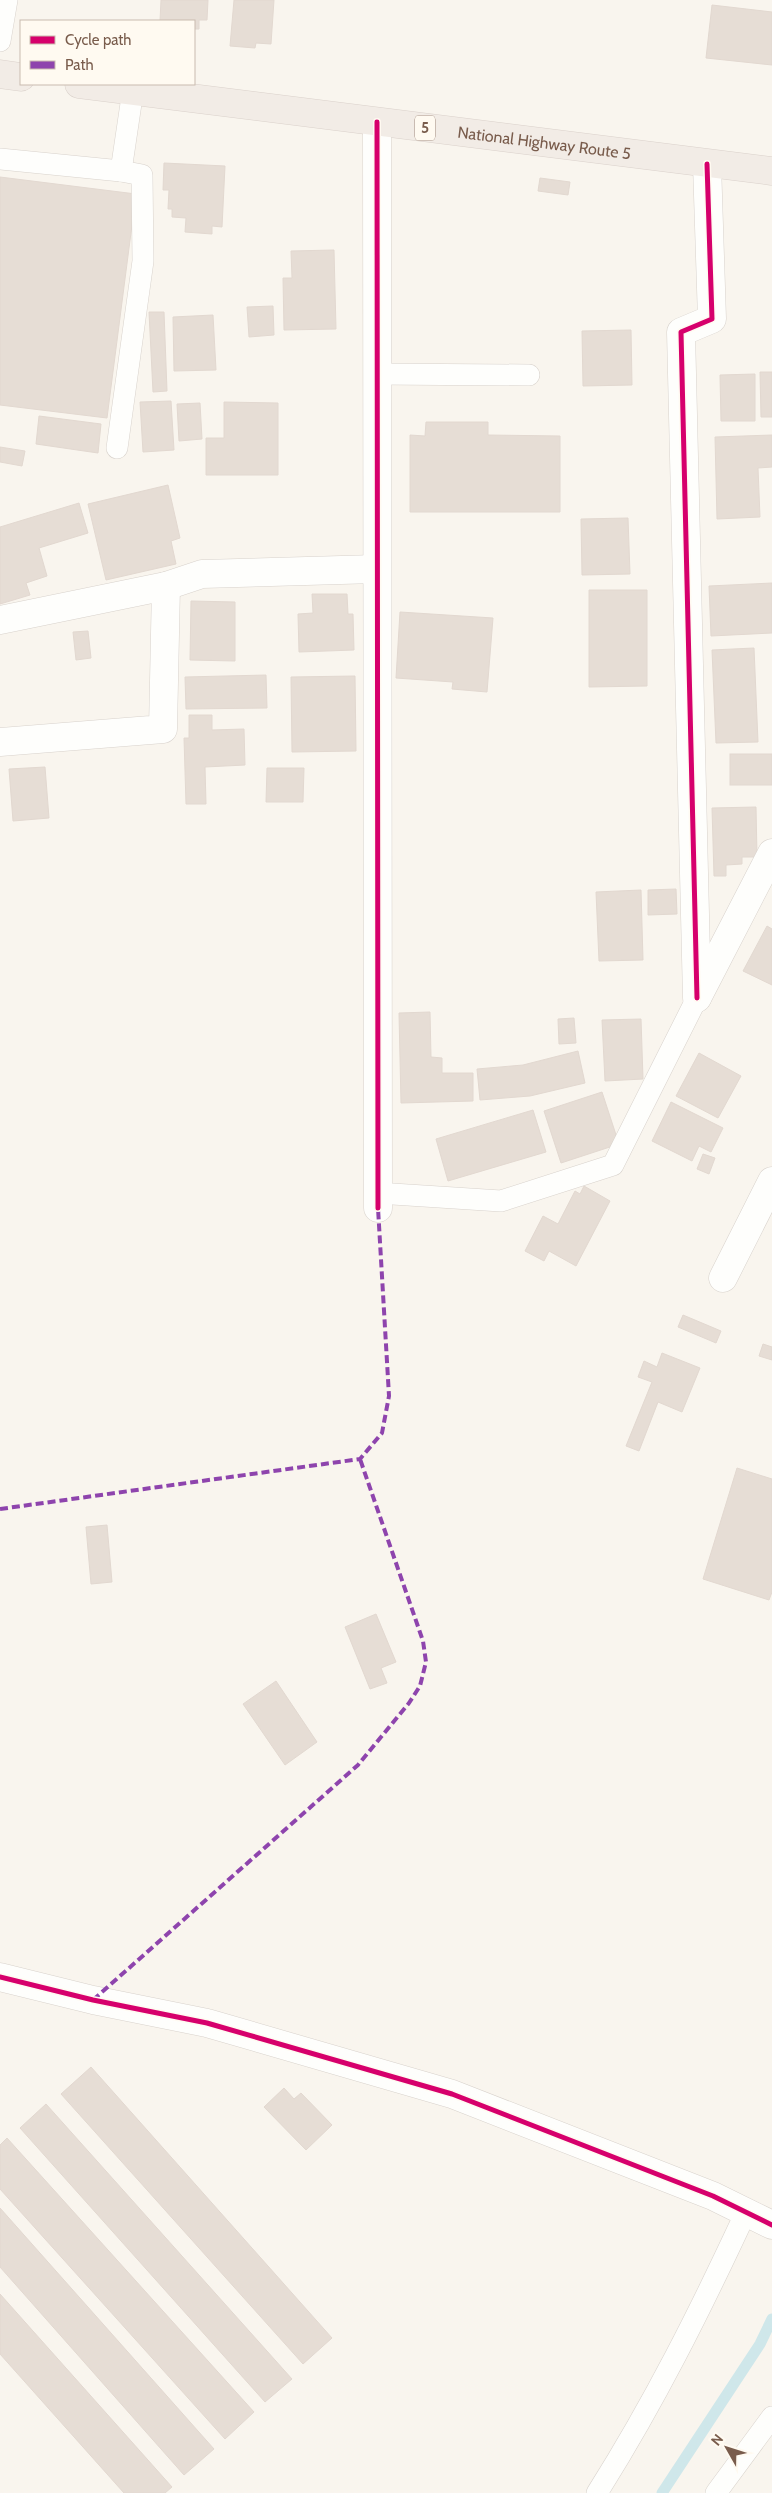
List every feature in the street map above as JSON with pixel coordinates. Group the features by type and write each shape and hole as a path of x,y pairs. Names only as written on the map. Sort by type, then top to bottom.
{"highway":[{"path":"0,74 20,76"},
{"name":"National Highway Route 5","path":"88,85 772,171"}],"street":[{"path":"376,122 378,1200"},
{"path":"697,998 681,332 712,319 707,164"},
{"path":"0,620 166,586 202,574 376,569"},
{"path":"0,742 163,729 166,586"},
{"path":"697,998 772,853"},
{"path":"723,1278 772,1181"},
{"path":"0,1977 93,2000 207,2024 452,2094 713,2196 762,2220"}],"lane":[{"path":"0,42 7,0"},
{"path":"121,171 132,90"},
{"path":"0,159 121,171 142,176 143,261 117,448"},
{"path":"376,374 529,375"},
{"path":"378,1200 501,1201 613,1165 697,998"},
{"path":"597,2493 633,2437 700,2310 762,2220"},
{"path":"716,2493 772,2417"}],"building":[{"path":"161,0 208,0 207,20 199,20 199,29 195,29 195,20 160,20"},
{"path":"234,0 274,0 271,44 256,43 255,48 230,46"},
{"path":"712,5 772,12 772,65 706,58"},
{"path":"164,163 225,166 222,227 212,226 212,234 185,232 186,218 172,217 172,209 168,209 169,190 163,190"},
{"path":"0,177 136,194 107,418 0,405"},
{"path":"540,178 570,182 568,195 538,191"},
{"path":"334,250 336,329 284,330 283,278 292,278 291,251"},
{"path":"273,306 274,335 249,337 247,307"},
{"path":"149,312 164,312 167,391 153,392"},
{"path":"213,315 216,370 174,371 173,317"},
{"path":"631,330 632,385 583,386 582,331"},
{"path":"760,372 772,372 772,417 761,417"},
{"path":"755,374 755,421 721,421 720,375"},
{"path":"171,401 174,450 143,452 140,402"},
{"path":"224,402 278,403 278,475 206,475 206,438 224,438"},
{"path":"200,403 202,439 179,441 177,404"},
{"path":"39,416 101,424 98,453 36,444"},
{"path":"426,422 488,422 488,435 560,436 560,512 410,512 410,435 425,436"},
{"path":"772,435 772,467 758,468 760,517 717,519 715,437"},
{"path":"0,447 25,451 22,466 0,462"},
{"path":"168,485 180,538 171,541 176,564 106,580 88,504"},
{"path":"79,503 88,533 39,548 47,576 26,583 30,595 0,604 0,527"},
{"path":"628,518 630,574 582,575 581,519"},
{"path":"772,583 772,633 711,636 709,586"},
{"path":"589,590 647,590 647,686 589,687"},
{"path":"312,594 347,594 348,614 353,614 354,650 299,652 298,614 313,613"},
{"path":"191,601 235,602 235,661 190,660"},
{"path":"400,612 493,618 487,692 452,689 453,682 396,678"},
{"path":"88,631 91,658 76,660 73,632"},
{"path":"754,648 758,742 716,743 712,650"},
{"path":"266,675 267,708 186,709 185,677"},
{"path":"355,676 356,751 292,752 291,677"},
{"path":"189,715 212,715 212,730 244,729 245,765 205,767 206,804 186,804 184,738 189,738"},
{"path":"730,754 772,754 772,785 730,785"},
{"path":"45,767 49,818 13,821 9,769"},
{"path":"267,768 304,768 303,802 266,802"},
{"path":"756,807 757,857 742,857 742,864 726,865 726,876 714,876 712,808"},
{"path":"676,889 677,914 648,915 648,890"},
{"path":"641,890 643,960 599,961 596,892"},
{"path":"767,926 772,929 772,985 743,971"},
{"path":"430,1012 431,1057 442,1058 442,1073 473,1073 473,1101 401,1103 399,1013"},
{"path":"574,1018 576,1043 559,1044 558,1019"},
{"path":"641,1019 643,1079 605,1081 602,1020"},
{"path":"578,1051 585,1083 530,1096 480,1100 477,1069 523,1065"},
{"path":"699,1053 741,1076 718,1118 676,1096"},
{"path":"602,1092 619,1144 561,1163 544,1111"},
{"path":"671,1102 723,1128 711,1152 699,1146 692,1161 652,1141"},
{"path":"533,1110 546,1152 448,1181 436,1139"},
{"path":"703,1154 715,1158 709,1174 697,1169"},
{"path":"584,1186 610,1201 576,1266 549,1251 544,1261 525,1251 543,1216 558,1224 575,1191 580,1194"},
{"path":"683,1315 721,1331 716,1343 678,1327"},
{"path":"763,1344 772,1347 772,1360 759,1356"},
{"path":"662,1353 700,1368 682,1412 658,1402 639,1451 626,1446 652,1382 638,1377 644,1361 657,1367"},
{"path":"737,1468 772,1479 772,1592 769,1600 703,1579"},
{"path":"107,1525 112,1582 91,1584 86,1527"},
{"path":"376,1614 396,1662 381,1668 387,1683 370,1689 345,1627"},
{"path":"276,1681 317,1742 285,1765 243,1704"},
{"path":"91,2067 332,2338 303,2364 61,2094"},
{"path":"284,2088 294,2099 301,2093 332,2125 306,2150 264,2107"},
{"path":"46,2104 292,2379 265,2402 20,2128"},
{"path":"7,2138 254,2412 225,2439 0,2189 0,2145"},
{"path":"0,2208 214,2449 184,2475 0,2267"},
{"path":"0,2294 172,2487 165,2493 124,2493 0,2354"}],"waterway":[{"path":"662,2493 760,2344 772,2319"}],"marked path":[{"path":"0,1509 360,1459 382,1433 389,1396 378,1208"},
{"path":"93,2000 358,1765 409,1703 420,1686 426,1662 423,1641 360,1459"}],"cycle path":[{"path":"377,122 378,1208"},
{"path":"697,998 681,332 712,319 707,164"},
{"path":"0,1977 93,2000 207,2023 452,2094 713,2196 772,2225"}]}
